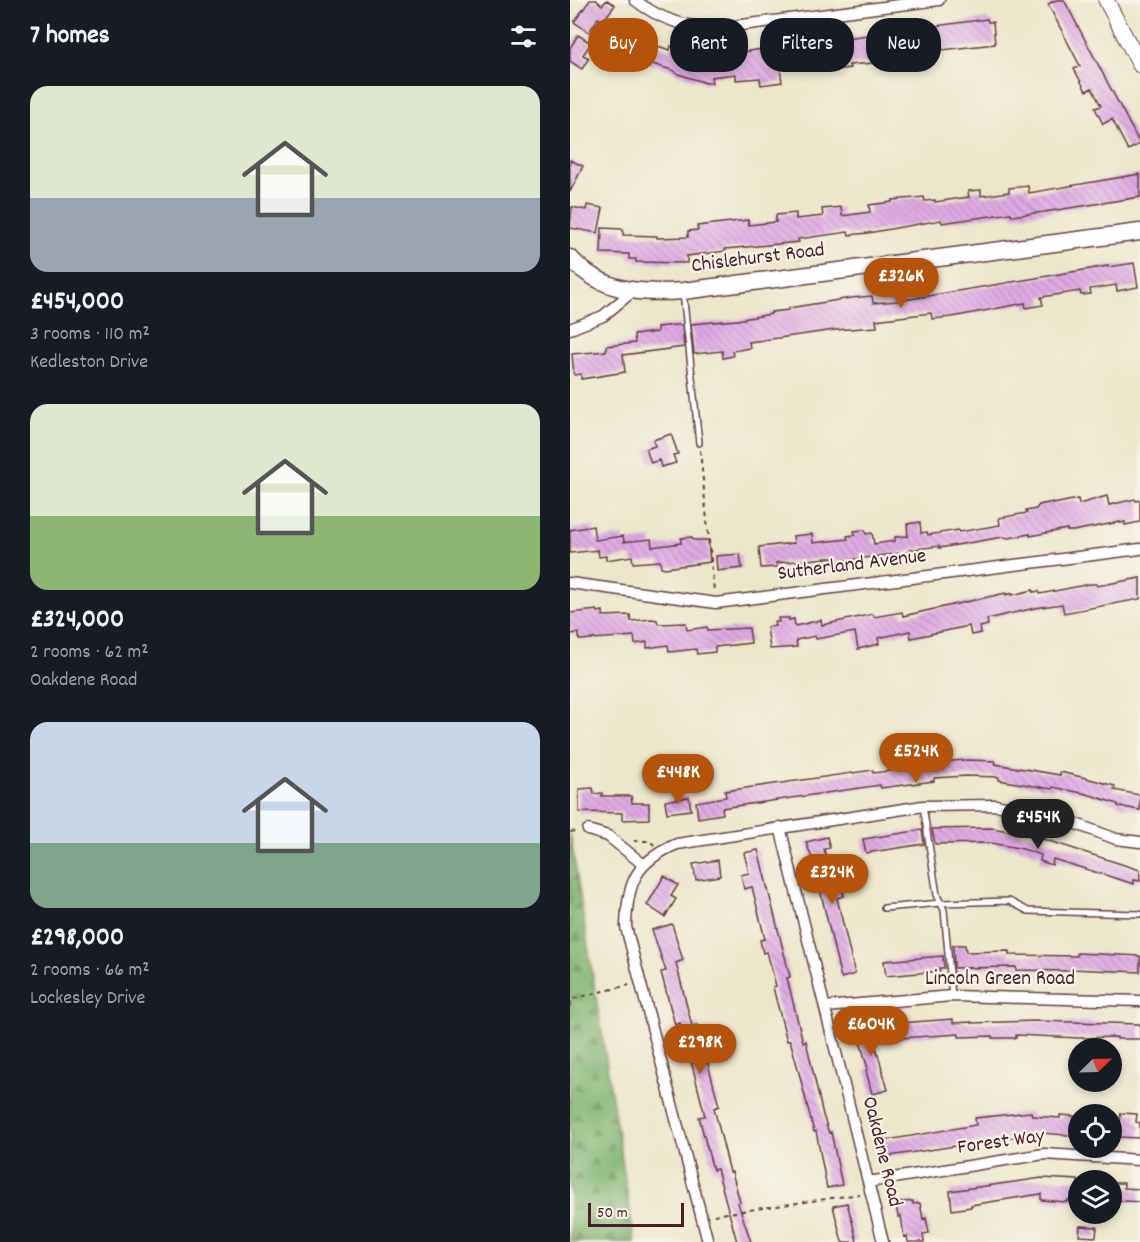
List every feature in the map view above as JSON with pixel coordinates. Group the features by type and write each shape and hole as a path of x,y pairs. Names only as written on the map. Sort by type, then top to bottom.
{"main road":[{"name":"Chislehurst Road","path":"570,258 597,280 632,292 683,291 1140,232"}],"street":[{"path":"635,0 657,15 699,28 718,28 876,4 939,0"},
{"path":"1106,0 1140,65"},
{"path":"570,329 603,316 632,292"},
{"name":"Sutherland Avenue","path":"570,583 716,603 1140,549"},
{"path":"708,1242 626,927 626,899 633,880 644,865 660,851 677,844 923,806 996,805 1063,819 1116,839 1140,842"},
{"name":"Oakdene Road","path":"780,828 883,1242"},
{"path":"588,830 608,836 644,865"},
{"name":"Lincoln Green Road","path":"825,1007 952,996 1140,1000"},
{"name":"Forest Way","path":"869,1187 1044,1154 1140,1160"}],"lane":[{"path":"683,291 699,443"},
{"path":"923,806 937,895 944,910 952,996"},
{"path":"884,908 941,903 1009,901 1029,911 1140,914"}],"path":[{"path":"699,443 716,603"},
{"path":"608,836 630,841 650,841 660,851"},
{"path":"570,1006 572,999 640,982"},
{"path":"702,1216 869,1187"}],"green space":[{"path":"570,833 635,1242 570,1242"}],"building":[{"path":"590,0 596,0 602,5 607,0 615,5 605,18 588,18 588,31 574,22"},
{"path":"1056,0 1064,0 1140,144 1128,150 1112,119 1103,124 1095,108 1101,106 1092,88 1086,91 1074,69 1080,66 1048,4"},
{"path":"987,19 988,22 993,22 995,44 942,50 941,25"},
{"path":"578,35 588,41 588,48 583,55 588,60 582,69 570,61 570,48"},
{"path":"866,35 866,64 854,65 854,37"},
{"path":"658,46 670,50 670,69 658,66"},
{"path":"760,50 760,72 781,72 782,82 761,85 760,78 736,80 736,74 711,77 712,83 706,83 675,73 748,72 748,51"},
{"path":"570,160 583,166 570,192"},
{"path":"1140,174 1140,197 1044,212 1012,216 1011,213 942,223 941,220 868,233 849,235 848,232 798,239 799,242 725,249 726,251 687,256 687,263 636,262 636,259 629,259 629,254 601,253 602,228 623,229 623,235 657,236 657,238 688,237 688,231 698,230 697,226 748,220 749,225 776,222 776,215 796,213 796,219 823,216 822,209 841,207 842,216 870,212 869,205 892,202 892,200 924,197 925,201 935,200 935,202 969,197 968,191 981,190 981,196 1009,192 1009,188 1028,186 1029,193"},
{"path":"587,205 603,208 598,233 570,228 572,207 586,210"},
{"path":"1134,263 1138,287 1117,291 1116,285 1090,289 1091,294 1081,295 1080,291 1041,297 1043,305 1026,308 1025,303 952,317 932,319 931,313 876,320 877,327 835,330 749,342 750,348 732,351 733,356 723,358 722,351 694,354 691,324 737,320 789,310 789,308 851,298 872,296 873,303 898,301"},
{"path":"682,325 684,347 623,355 625,372 581,379 581,374 574,375 572,354 606,351 606,346 635,343 634,335 657,332 657,327"},
{"path":"671,434 678,454 673,455 676,463 661,467 659,460 651,463 646,449 655,446 653,440"},
{"path":"1107,496 1109,505 1140,500 1140,522 1125,525 1125,522 1120,522 1073,531 1067,531 1067,529 1030,536 1030,534 1003,537 834,562 833,558 827,558 776,563 777,567 761,568 759,547 794,543 793,536 812,534 813,543 848,539 847,536 855,535 854,531 865,530 866,534 872,533 874,544 895,541 895,537 908,536 907,524 920,522 921,533 927,532 928,535 958,530 959,532 1000,525 999,518 1027,513 1026,511 1036,509 1039,505 1078,499 1079,504"},
{"path":"593,526 595,540 623,536 624,542 651,539 652,547 681,543 681,538 692,537 693,540 708,540 710,562 665,568 661,567 660,561 633,563 632,556 606,560 606,556 599,557 598,550 570,553 570,530"},
{"path":"740,554 742,568 717,571 716,556"},
{"path":"1140,578 1140,599 1064,613 1062,604 1035,608 987,619 988,625 980,627 981,633 971,635 969,626 911,638 910,631 878,638 879,644 858,649 855,632 816,639 815,636 796,640 797,647 770,649 767,627 775,626 774,622 779,622 778,618 794,619 795,626 821,620 822,625 873,614 874,617 902,612 903,616 1006,593 1006,595 1012,593 1012,595 1033,590 1033,592 1039,591 1040,594 1090,584 1097,586"},
{"path":"597,610 598,612 603,611 603,616 630,615 631,621 652,619 657,620 658,624 686,623 687,630 707,627 708,630 749,628 751,643 715,647 715,652 697,654 696,649 669,652 668,645 647,648 647,642 635,644 634,636 579,640 579,633 570,634 570,613"},
{"path":"995,761 995,764 1060,775 1060,772 1115,786 1114,790 1140,795 1140,810 1118,806 1118,804 1087,794 1053,787 1052,789 999,780 999,777 966,776 934,778 934,781 881,788 880,785 722,808 723,814 698,818 696,802 726,797 725,791 873,770 873,773 938,765 938,762"},
{"path":"593,788 594,794 631,796 632,803 649,803 649,819 622,820 622,813 579,812 579,789"},
{"path":"689,797 691,810 667,813 665,801"},
{"path":"992,828 1034,836 1140,870 1140,881 1134,880 1134,884 1053,859 1052,865 1040,861 1041,855 991,843 935,844 932,829"},
{"path":"922,830 924,844 866,853 863,839"},
{"path":"827,837 830,848 824,849 832,880 840,878 844,896 837,898 855,974 841,978 814,864 806,842"},
{"path":"758,850 790,977 787,978 803,1042 806,1041 823,1115 829,1133 831,1132 842,1185 827,1188 816,1131 814,1132 790,1040 787,1041 773,987 776,986 767,952 763,953 760,940 765,939 752,887 744,889 741,875 749,873 744,853"},
{"path":"718,860 720,876 696,880 693,864"},
{"path":"664,876 678,885 671,896 676,899 665,917 647,905"},
{"path":"672,924 683,960 676,963 692,1026 698,1025 719,1106 714,1108 740,1202 738,1203 751,1242 737,1242 717,1169 713,1170 699,1117 705,1116 690,1057 680,1023 675,1025 661,972 666,971 652,930"},
{"path":"953,945 965,945 966,952 1009,951 1009,955 1077,956 1077,953 1140,956 1140,972 1070,969 1070,971 1016,970 1016,967 954,968"},
{"path":"943,956 944,968 939,968 940,971 886,976 884,961"},
{"path":"868,1019 888,1090 872,1094 866,1070 868,1069 854,1021"},
{"path":"953,1019 953,1023 1037,1021 1140,1024 1140,1039 1016,1035 1016,1038 992,1038 992,1036 959,1037 959,1034 900,1038 899,1023"},
{"path":"1031,1112 1032,1116 1060,1118 1060,1115 1068,1116 1068,1135 1029,1132 1029,1135 883,1157 881,1141 976,1125 975,1118"},
{"path":"1122,1113 1137,1114 1136,1122 1140,1123 1140,1138 1122,1137"},
{"path":"1042,1178 1068,1179 1067,1202 1041,1200 1041,1194 952,1210 950,1191"},
{"path":"1122,1183 1124,1183 1124,1188 1140,1189 1140,1202 1122,1201"},
{"path":"913,1201 913,1204 920,1203 923,1219 926,1218 929,1233 923,1234 924,1242 908,1242 907,1236 904,1237 901,1216 898,1217 896,1203"},
{"path":"847,1203 857,1242 842,1242 833,1206"},
{"path":"1080,1226 1097,1227 1096,1237 1079,1236"}]}
